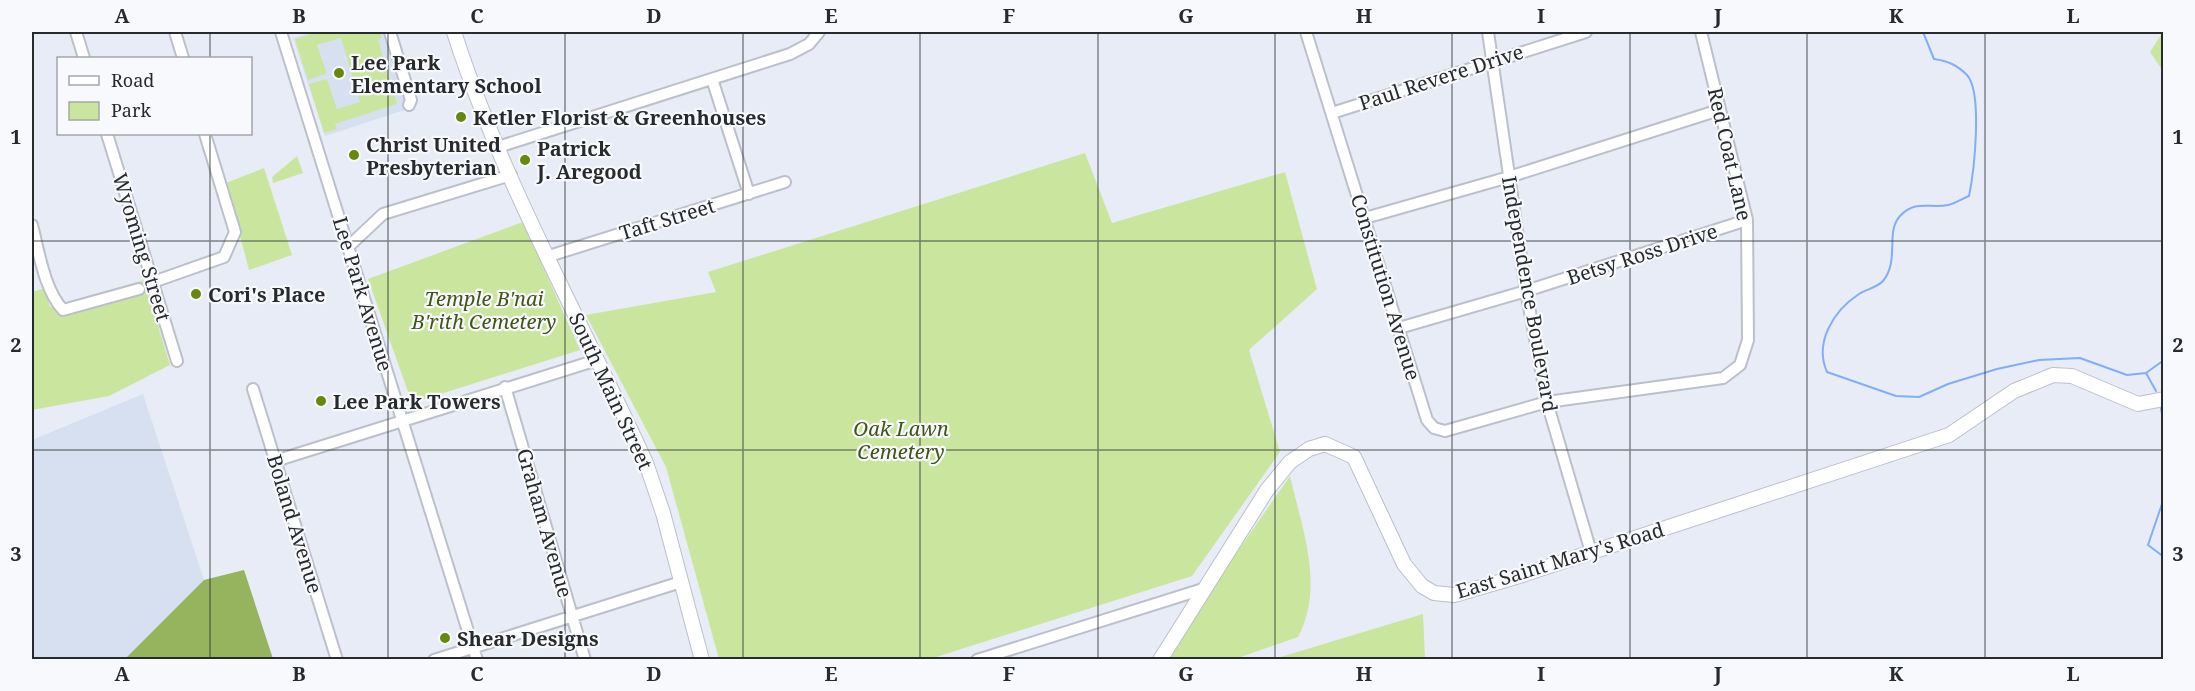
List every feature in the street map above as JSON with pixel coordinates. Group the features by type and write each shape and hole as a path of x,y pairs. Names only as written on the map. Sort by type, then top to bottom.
{"street":[{"path":"76,32 84,57"},
{"path":"175,32 183,57"},
{"name":"Lee Park Avenue","path":"281,32 477,660"},
{"path":"390,32 411,100 409,105"},
{"name":"South Main Street","path":"454,32 467,72 498,147 646,464 663,513 702,660"},
{"path":"498,147 796,52 809,44 819,32"},
{"name":"Constitution Avenue","path":"1306,32 1427,420 1434,428 1445,431 1547,402"},
{"name":"Independence Boulevard","path":"1488,32 1526,291 1547,402 1591,552"},
{"name":"Paul Revere Drive","path":"1332,113 1492,60 1586,32"},
{"name":"Red Coat Lane","path":"1547,402 1723,378 1740,365 1748,340 1748,220 1701,32"},
{"path":"712,79 749,194"},
{"path":"1365,218 1509,177 1719,110"},
{"name":"Wyoming Street","path":"108,135 177,361"},
{"path":"153,282 224,257 230,247 235,232 205,135"},
{"path":"348,247 383,214 511,175"},
{"name":"Taft Street","path":"549,256 785,182"},
{"name":"Betsy Ross Drive","path":"1399,328 1526,291 1748,220"},
{"path":"32,225 48,282 56,302 63,310 139,290"},
{"path":"275,461 402,419 597,360"},
{"name":"East Saint Mary's Road","path":"1160,660 1267,490 1290,462 1309,449 1324,444 1354,457 1404,564 1412,575 1434,593 1454,595 1471,592 1949,435 2014,391 2053,375 2072,376 2138,404 2163,399"},
{"name":"Graham Avenue","path":"505,387 585,660"},
{"name":"Boland Avenue","path":"253,389 338,660"},
{"path":"434,660 681,582"},
{"path":"977,660 1203,589"}],"shaded area":[{"path":"312,32 387,32 411,108 325,136 293,38"},
{"path":"143,394 204,580 244,570 273,659 32,660 32,440"}],"green space":[{"path":"319,32 380,32 382,38 378,40 397,104 335,124 337,129 324,133 309,84 327,79 337,109 360,102 341,38 317,45 326,71 325,74 308,80 295,39"},
{"path":"2164,32 2163,71 2150,52"},
{"name":"Oak Lawn Cemetery","path":"1085,153 1112,223 1285,172 1317,289 1249,350 1280,452 1192,576 930,659 719,659 666,467 586,315 716,292 708,272"},
{"path":"297,156 303,173 273,183 272,177"},
{"path":"264,168 292,255 249,270 226,183"},
{"name":"Temple B'nai B'rith Cemetery","path":"523,222 580,350 412,403 368,279"},
{"path":"144,280 170,365 109,396 32,410 32,292 45,288 50,307"},
{"path":"1290,476 1309,557 1310,598 1306,618 1298,637 1235,659 1168,659 1231,561"},
{"path":"244,570 273,659 125,659 204,580"},
{"path":"1423,614 1425,659 1274,659"}],"waterway":[{"path":"1923,32 1934,59 1948,62 1960,69 1972,84 1975,98 1976,133 1969,196 1948,205 1917,206 1900,216 1893,230 1891,264 1883,281 1850,301 1841,309 1828,328 1823,350 1827,372 1896,396 1919,397 1948,384 1997,369 2039,360 2080,358 2127,375 2146,373 2164,360"},
{"path":"2146,373 2156,391"},
{"path":"2161,408 2164,426"},
{"path":"2164,498 2148,545 2164,557"}],"place":[{"name":"Lee Park Elementary School","path":"339,73"},
{"name":"Ketler Florist & Greenhouses","path":"461,117"},
{"name":"Christ United Presbyterian","path":"354,155"},
{"name":"Patrick J. Aregood","path":"525,160"},
{"name":"Cori's Place","path":"196,294"},
{"name":"Lee Park Towers","path":"321,401"},
{"name":"Shear Designs","path":"445,638"}]}
